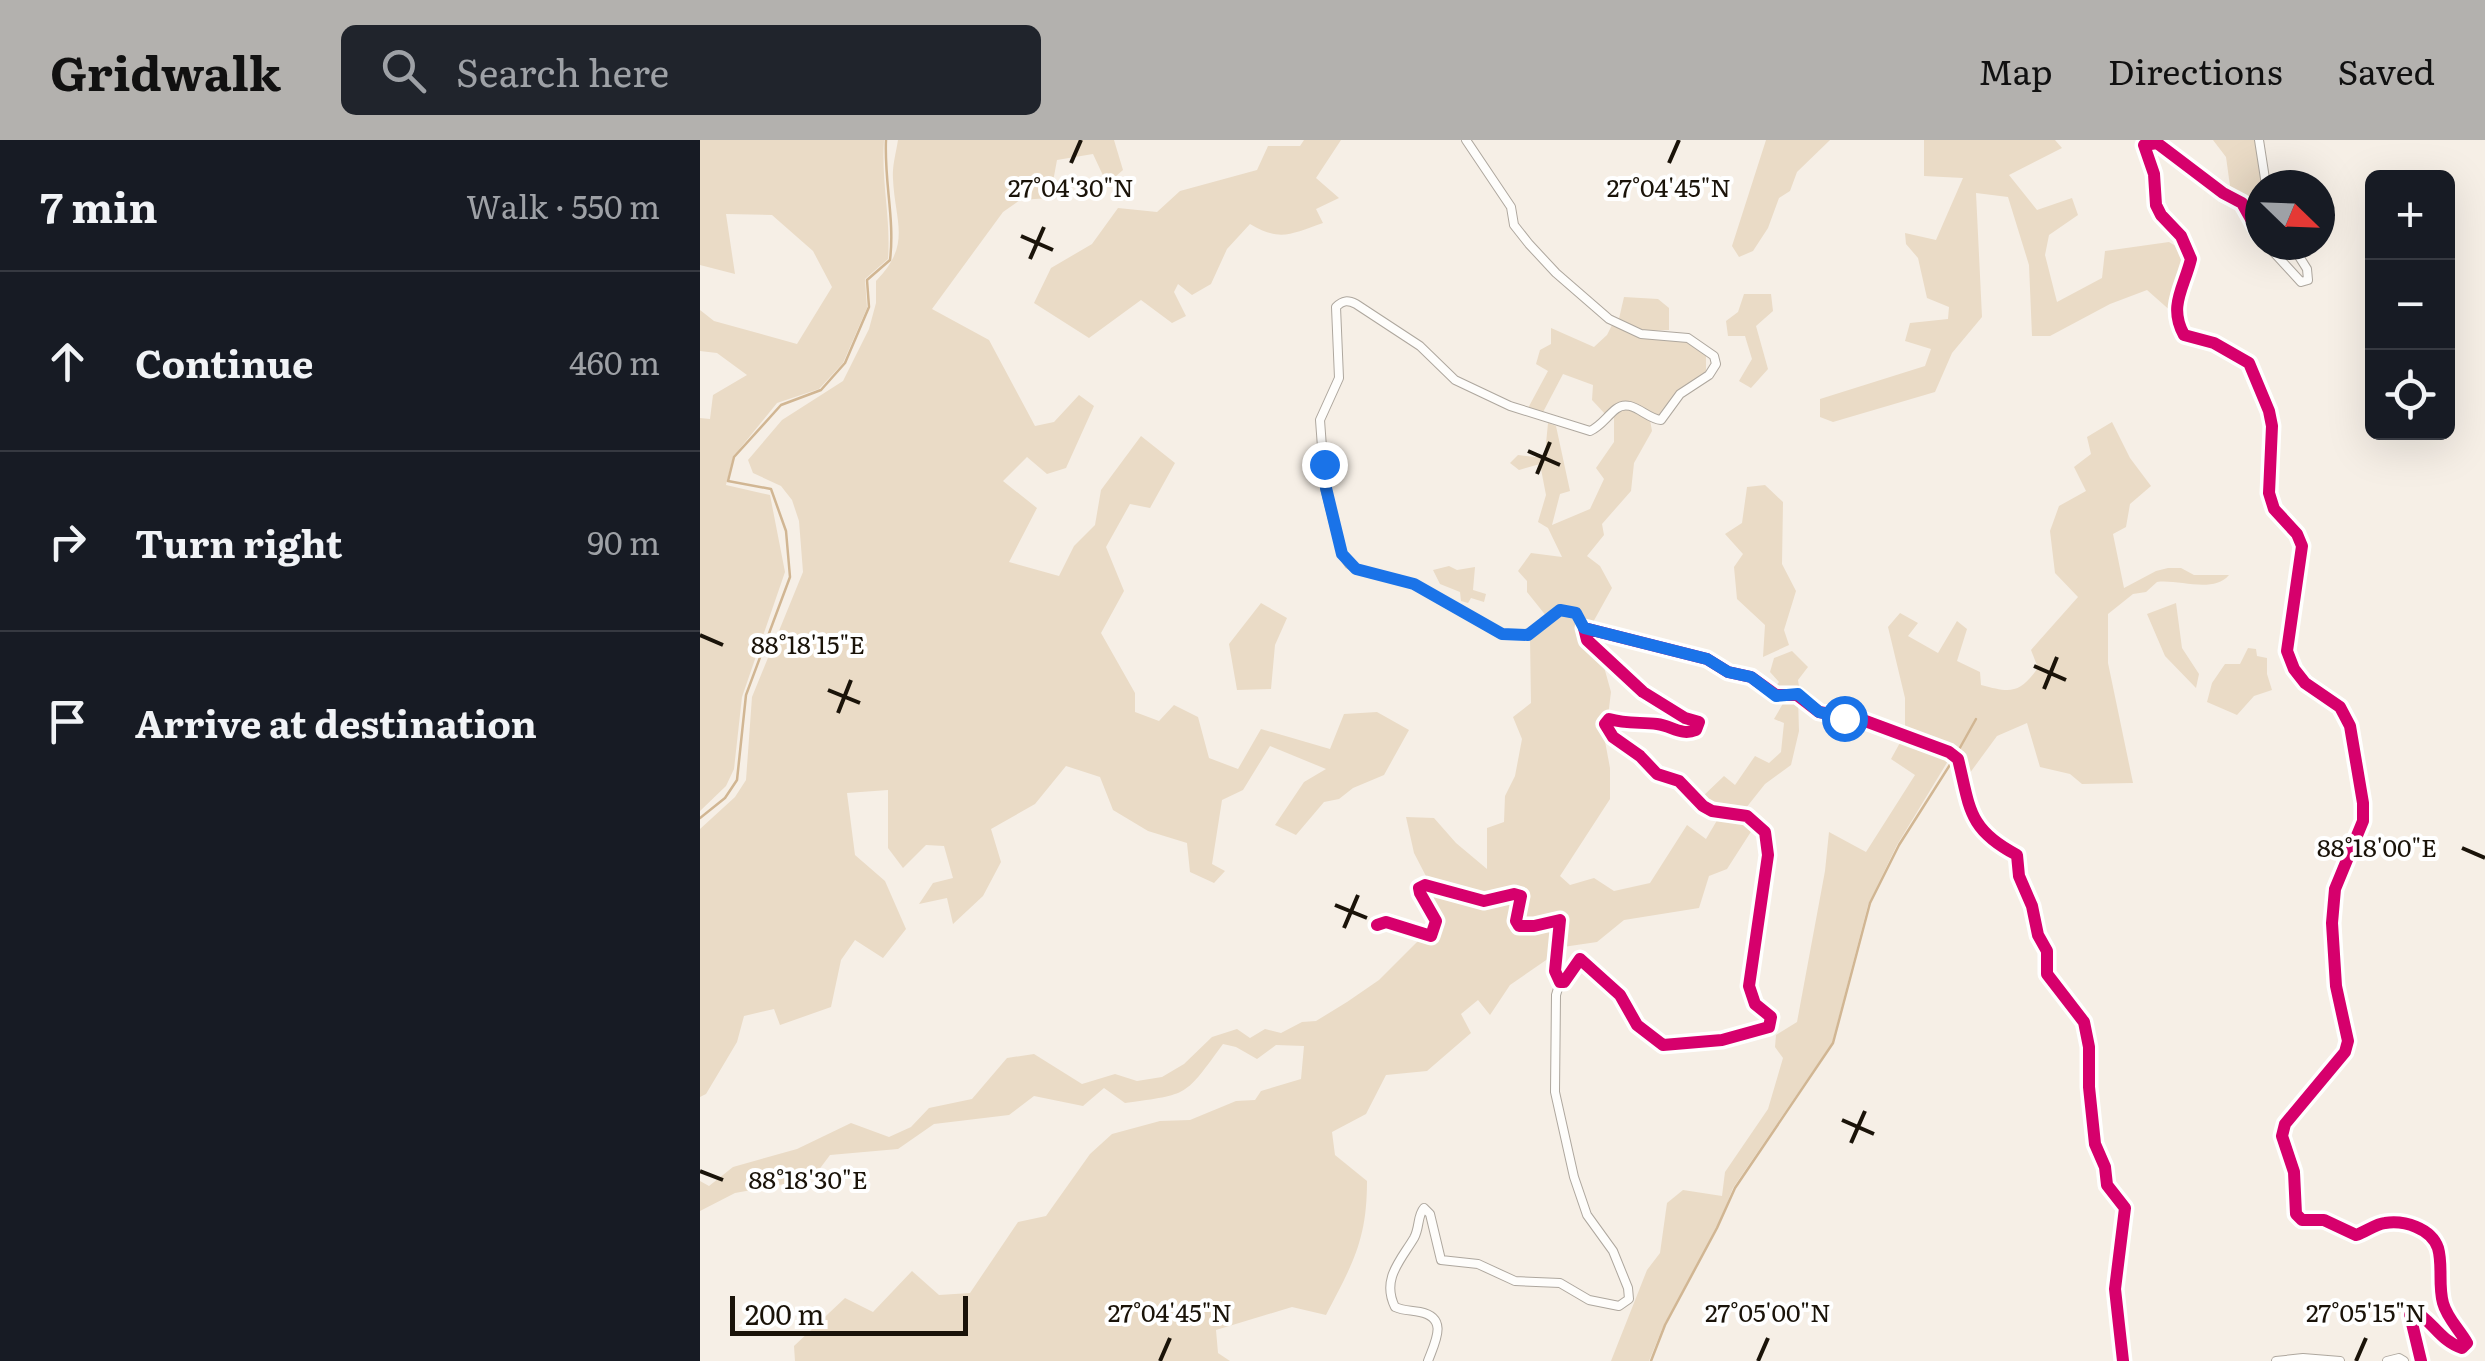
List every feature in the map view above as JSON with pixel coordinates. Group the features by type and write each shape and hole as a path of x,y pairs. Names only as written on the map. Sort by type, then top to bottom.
{"street":[{"path":"1466,140 1511,207 1514,224 1556,273 1618,325 1641,334 1688,338 1708,350 1716,364 1709,375 1680,394 1662,420 1628,405 1619,406 1590,431 1510,406 1455,380 1420,346 1356,304 1349,300 1336,307 1339,378 1320,420 1330,509 1342,554 1356,569 1414,584 1502,634 1528,635 1560,610 1576,613 1587,640 1644,692 1685,718 1699,722 1696,730 1686,734 1656,724 1638,725 1609,718 1605,724 1613,737 1657,774 1679,781 1704,806 1712,811 1748,816 1765,832 1768,846 1761,918 1749,986 1752,998 1771,1016 1772,1022 1764,1029 1722,1040 1663,1044 1637,1025 1620,995 1586,962 1575,962 1564,982 1560,982"},
{"path":"2259,140 2264,170"},
{"path":"2245,208 2157,144 2144,145 2154,174 2156,206 2181,236 2191,260 2175,308 2178,323 2184,334 2214,343 2249,362 2270,411 2269,493 2274,508 2297,534 2302,546 2287,651 2305,683 2340,707 2350,726 2363,804 2364,821 2335,889 2332,923 2336,986 2348,1041 2346,1052 2285,1124 2282,1136 2294,1172 2296,1214 2302,1220 2324,1220 2356,1235 2381,1223 2397,1222 2428,1234 2438,1249 2446,1313 2467,1343 2462,1348 2449,1344 2421,1314 2414,1312 2410,1316 2421,1361"},
{"path":"2281,260 2301,282 2308,280 2308,270 2302,260"},
{"path":"1584,628 1707,659 1728,672 1751,677 1776,696 1798,694 1819,712 1860,719 1932,745 1958,759 1960,780 1973,817 1995,844 2020,860 2019,876 2046,951 2048,974 2084,1022 2095,1144 2107,1185 2125,1208 2115,1289 2123,1361"},
{"path":"1377,925 1386,922 1431,936 1436,921 1420,893 1419,888 1425,885 1484,901 1521,896 1516,920 1519,926 1560,920 1555,971 1560,982 1556,995 1555,1092 1580,1196 1594,1228 1613,1250 1628,1288 1629,1299 1619,1306 1599,1302 1560,1284 1515,1281 1478,1264 1445,1262 1439,1256 1430,1214 1424,1208 1416,1234 1390,1278 1390,1290 1395,1306 1425,1313 1438,1324 1440,1331 1428,1361"},
{"path":"2276,1361 2340,1361"},
{"path":"2387,1361 2404,1361"}],"shaded area":[{"path":"700,140 884,140 889,244 888,259 865,279 867,308 843,363 819,389 777,403 733,457 726,485 770,495 785,572 742,697 734,769 726,786 700,811 700,418 710,419 713,395 747,375 717,353 700,351 700,310 714,321 797,344 832,287 813,251 772,215 726,214 735,274 700,265"},
{"path":"898,140 1114,140 1123,170 1107,184 1093,154 1057,160 1050,198 1020,200 1003,212 932,309 989,340 1035,426 1054,422 1079,395 1094,406 1066,468 1047,474 1027,457 1003,481 1037,508 1009,562 1059,576 1074,546 1095,525 1101,490 1141,436 1175,463 1150,508 1130,504 1106,547 1124,591 1101,633 1135,693 1135,712 1159,721 1174,705 1198,717 1209,758 1238,769 1261,729 1330,749 1344,714 1377,712 1409,730 1384,775 1353,788 1339,799 1324,802 1296,835 1275,825 1304,782 1326,769 1270,746 1243,790 1222,800 1212,864 1225,871 1214,883 1190,872 1187,843 1148,831 1113,810 1100,777 1066,766 1035,804 991,829 1001,862 983,896 953,924 947,898 919,904 933,883 953,878 944,846 926,845 903,868 888,848 888,790 847,793 855,855 885,881 906,929 883,958 855,940 841,960 831,1007 780,1025 774,1009 744,1016 737,1042 706,1094 700,1097 700,829 735,797 746,780 752,697 803,572 799,521 792,500 781,486 753,473 748,460 782,420 843,381 869,329 876,303 876,281 898,244 893,174"},
{"path":"1304,140 1341,140 1316,178 1339,198 1316,209 1323,223 1278,234 1250,224 1227,249 1211,284 1192,295 1178,284 1174,292 1186,316 1172,323 1141,300 1089,338 1034,303 1051,268 1092,244 1118,208 1157,212 1180,191 1257,170 1268,146 1300,146"},
{"path":"1766,140 1830,140 1797,172 1790,191 1779,198 1768,228 1753,251 1739,257 1732,246"},
{"path":"1924,140 2055,140 2062,148 2009,175 2037,210 2072,198 2078,215 2049,235 2045,255 2057,302 2102,278 2105,251 2169,242 2181,249 2187,261 2174,297 2173,313 2147,290 2110,304 2050,336 2032,336 2029,265 2008,197 1976,193 1982,317 1952,353 1935,392 1833,422 1820,417 1820,399 1925,366 1931,349 1905,341 1910,323 1948,319 1949,307 1927,298 1918,258 1906,244 1905,233 1936,240 1963,178 1924,176"},
{"path":"2213,140 2256,140 2261,170 2245,170 2245,212 2231,193 2226,157"},
{"path":"1744,294 1771,294 1773,311 1756,326 1768,369 1751,388 1739,381 1752,359 1745,336 1728,336 1726,321 1738,312"},
{"path":"1624,297 1658,299 1669,308 1669,330 1647,331 1618,323"},
{"path":"1612,325 1640,337 1689,341 1706,352 1706,374 1685,386 1659,418 1630,403 1619,403 1607,416 1592,400 1593,385 1563,374 1542,414 1527,410 1548,371 1536,364 1540,350 1551,344 1551,328 1594,347"},
{"path":"1630,408 1650,420 1652,431 1634,463 1631,491 1602,524 1604,535 1587,556 1600,566 1612,588 1592,624 1586,624 1574,610 1547,617 1527,592 1527,581 1518,571 1531,553 1562,557 1548,528 1538,522 1546,495 1540,464 1519,470 1510,463 1518,455 1545,454 1548,423 1556,426 1570,491 1560,494 1552,525 1590,509 1604,479 1596,468 1614,442 1614,413"},
{"path":"2112,422 2130,458 2151,486 2130,504 2126,527 2113,534 2124,588 2168,568 2181,568 2194,575 2229,575 2205,585 2157,582 2146,592 2133,594 2108,614 2108,663 2133,783 2082,784 2070,774 2040,767 2027,723 1997,736 1964,781 1963,768 1954,752 1905,732 1905,698 1888,627 1900,613 1918,623 1908,636 1938,653 1957,621 1967,629 1957,661 1980,672 1981,685 2007,690 2025,683 2038,668 2031,650 2078,597 2055,573 2050,531 2059,506 2086,491 2074,467 2091,454 2087,437"},
{"path":"1765,485 1783,502 1782,564 1796,591 1784,630 1789,645 1763,657 1765,625 1737,599 1734,567 1743,554 1725,534 1742,523 1747,487"},
{"path":"1449,566 1457,570 1475,567 1473,590 1486,594 1484,602 1471,598 1468,603 1461,601 1460,592 1440,584 1433,570"},
{"path":"1261,603 1287,618 1275,645 1271,689 1237,690 1229,644"},
{"path":"2176,603 2182,648 2199,674 2196,688 2165,656 2147,614"},
{"path":"1562,613 1575,615 1584,641 1601,656 1611,692 1608,716 1602,725 1610,768 1610,799 1560,876 1570,885 1594,878 1614,891 1650,883 1687,825 1706,839 1719,817 1741,818 1754,827 1727,869 1709,876 1699,908 1624,920 1597,942 1563,947 1565,919 1560,916 1525,924 1519,919 1525,902 1518,892 1484,898 1428,880 1414,853 1406,817 1434,818 1487,869 1487,828 1504,822 1505,796 1515,776 1522,739 1513,717 1531,703 1530,637"},
{"path":"2248,648 2267,658 2272,690 2254,696 2237,715 2207,702 2212,683 2225,664 2240,664"},
{"path":"1792,651 1808,667 1798,680 1800,693 1782,695 1772,690 1779,682 1770,672 1774,658"},
{"path":"1798,698 1799,731 1791,765 1765,784 1742,813 1710,809 1701,798 1724,776 1735,785 1755,756 1769,763 1781,752 1784,723 1774,719 1785,700"},
{"path":"1902,739 1951,756 1897,845 1868,905 1832,1043 1733,1188 1717,1228 1663,1327 1649,1361 1611,1361 1647,1270 1660,1253 1667,1203 1683,1190 1722,1196 1725,1172 1768,1109 1783,1058 1775,1047 1776,1035 1797,1022 1829,832 1866,852 1915,775 1891,759"},
{"path":"1429,887 1486,904 1517,899 1511,924 1515,927 1532,929 1554,924 1552,956 1510,985 1490,1015 1478,1000 1461,1014 1471,1033 1427,1071 1386,1075 1366,1114 1332,1132 1335,1155 1367,1181 1361,1236 1351,1265 1326,1315 1292,1307 1216,1330 1218,1353 1230,1361 795,1361 794,1346 845,1298 873,1312 912,1271 939,1295 970,1293 1018,1222 1046,1216 1090,1154 1112,1134 1160,1121 1190,1120 1236,1101 1255,1100 1261,1091 1301,1079 1304,1046 1276,1045 1257,1059 1223,1044 1192,1084 1174,1094 1125,1103 1104,1088 1083,1106 1034,1096 1009,1115 934,1124 898,1149 830,1155 812,1179 735,1193 700,1211 700,1181 709,1186 733,1167 797,1149 851,1123 889,1137 911,1127 929,1108 972,1099 1007,1058 1034,1054 1082,1084 1115,1074 1137,1081 1162,1077 1184,1064 1212,1037 1237,1029 1250,1038 1265,1029 1281,1033 1302,1022 1316,1021 1379,980 1420,939 1432,939 1438,932 1439,919 1424,889"}],"waterway":[{"path":"700,818 725,798 737,780 746,695 790,577 786,531 771,489 728,481 734,457 781,405 821,390 845,363 869,307 867,280 890,260 886,140"},
{"path":"1957,753 1976,719"},
{"path":"1651,1361 1665,1325 1735,1188 1833,1043 1870,903 1899,845 1953,760"}],"cycle path":[{"path":"2245,208 2157,143 2144,145 2154,174 2156,205 2181,236 2191,259 2177,306 2179,325 2184,335 2214,343 2249,363 2269,411 2269,493 2274,509 2297,534 2302,546 2287,651 2305,683 2340,707 2350,726 2363,803 2363,821 2335,889 2332,923 2336,986 2348,1041 2345,1052 2285,1124 2282,1136 2294,1172 2296,1214 2302,1220 2324,1220 2356,1235 2392,1222 2408,1224 2429,1235 2438,1248 2443,1303 2467,1343 2462,1348 2454,1345 2414,1311 2410,1315 2421,1361"},
{"path":"1377,925 1386,922 1431,936 1436,921 1420,893 1419,888 1425,885 1484,901 1514,894 1521,896 1516,921 1519,926 1560,920 1555,971 1560,982 1564,982 1580,959 1620,995 1637,1025 1663,1045 1722,1040 1769,1027 1771,1017 1755,1004 1749,986 1768,855 1765,832 1747,816 1703,806 1679,781 1657,774 1613,737 1605,724 1609,719 1657,724 1686,732 1696,730 1699,722 1685,718 1643,692 1587,640 1584,628 1707,659 1728,672 1751,677 1776,695 1797,695 1819,712 1860,719 1949,752 1958,759 1969,804 1980,826 2017,855 2019,876 2047,951 2047,974 2084,1022 2095,1144 2105,1167 2107,1185 2125,1208 2115,1289 2123,1361"}],"route":[{"path":"1324,464 1342,554 1356,569 1414,584 1502,634 1528,635 1560,610 1576,613 1584,628 1707,659 1740,677 1751,677 1776,696 1798,694 1819,712 1844,718"}]}
